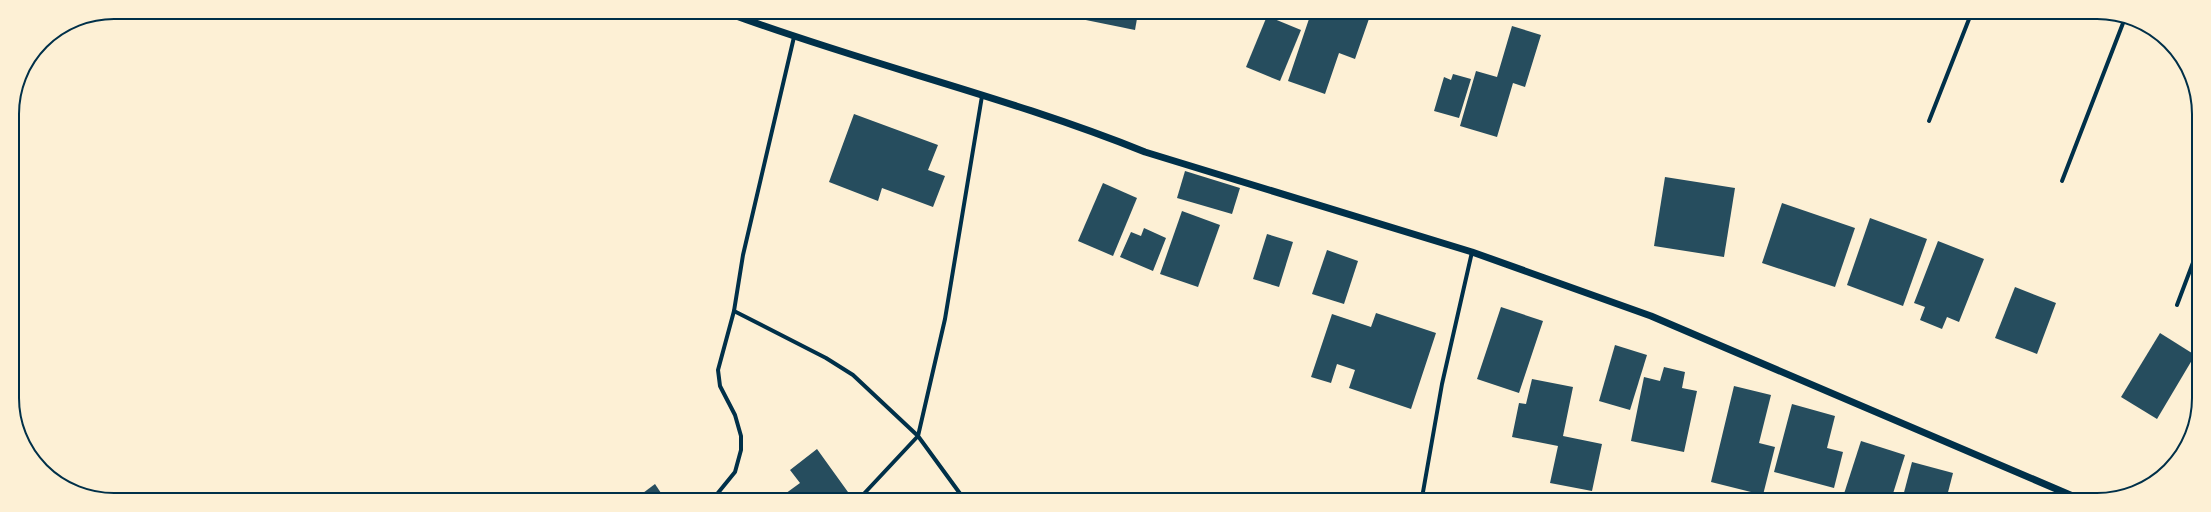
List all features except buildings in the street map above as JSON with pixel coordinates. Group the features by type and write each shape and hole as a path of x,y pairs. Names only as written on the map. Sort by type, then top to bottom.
{"street":[{"path":"744,19 794,37 1116,140 1145,152 1472,252 1651,316 2066,493"},
{"path":"1929,122 1969,19"},
{"path":"2062,181 2123,23"},
{"path":"718,493 735,472 741,450 741,436 736,415 720,386 718,370 734,311 743,255 794,37"},
{"path":"865,493 918,436 945,319 982,96"},
{"path":"1423,492 1442,384 1472,252"},
{"path":"2177,305 2192,265"},
{"path":"734,311 826,358 853,375 918,436 960,493"}]}
